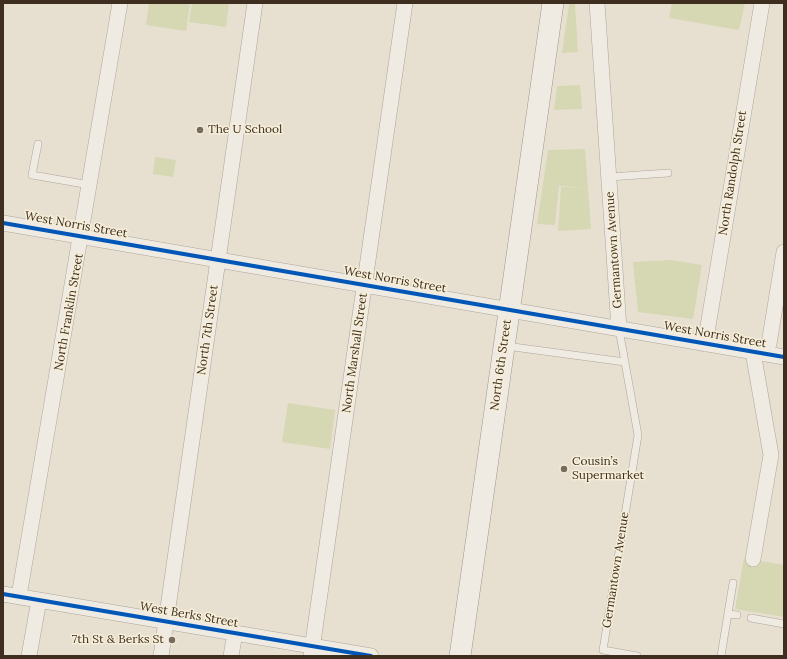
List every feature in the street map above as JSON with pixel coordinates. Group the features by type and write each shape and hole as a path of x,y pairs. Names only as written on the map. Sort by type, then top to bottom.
{"main road":[{"name":"North 6th Street","path":"460,656 508,310 553,3"}],"street":[{"name":"North Franklin Street","path":"19,596 82,237 120,3"},
{"name":"North 7th Street","path":"161,656 255,3"},
{"name":"North Marshall Street","path":"312,651 405,3"},
{"name":"Germantown Avenue","path":"597,3 619,329"},
{"name":"North Randolph Street","path":"705,344 762,3"},
{"name":"West Norris Street","path":"3,223 784,357"},
{"path":"753,559 771,455 764,417 756,352 768,344 784,252"},
{"name":"West Berks Street","path":"3,594 235,633 312,651 371,656"},
{"path":"29,656 39,600"},
{"path":"231,656 235,633"}],"lane":[{"path":"38,144 32,175 90,185"},
{"path":"609,178 668,173"},
{"name":"Germantown Avenue","path":"619,329 638,435 603,650 637,656"},
{"path":"503,346 625,362"},
{"path":"721,656 733,583"},
{"path":"728,614 737,616"},
{"path":"751,618 784,624"}],"green space":[{"path":"149,3 190,4 186,31 146,25"},
{"path":"192,3 229,3 226,27 189,22"},
{"path":"672,3 745,3 739,30 669,18"},
{"path":"569,4 575,4 578,52 562,53"},
{"path":"580,85 582,109 554,110 557,86"},
{"path":"585,149 588,188 559,186 555,225 537,224 548,150"},
{"path":"155,157 176,160 173,177 153,174"},
{"path":"561,187 588,188 591,229 558,231"},
{"path":"672,260 702,265 693,319 638,312 633,262"},
{"path":"288,403 335,410 330,449 282,442"},
{"path":"744,558 784,565 784,617 735,609"}],"cycle path":[{"path":"3,223 784,357"},
{"path":"3,594 371,656"}],"place":[{"name":"The U School","path":"200,130"},
{"name":"Cousin’s Supermarket","path":"564,469"},
{"name":"7th St & Berks St","path":"172,640"}]}
